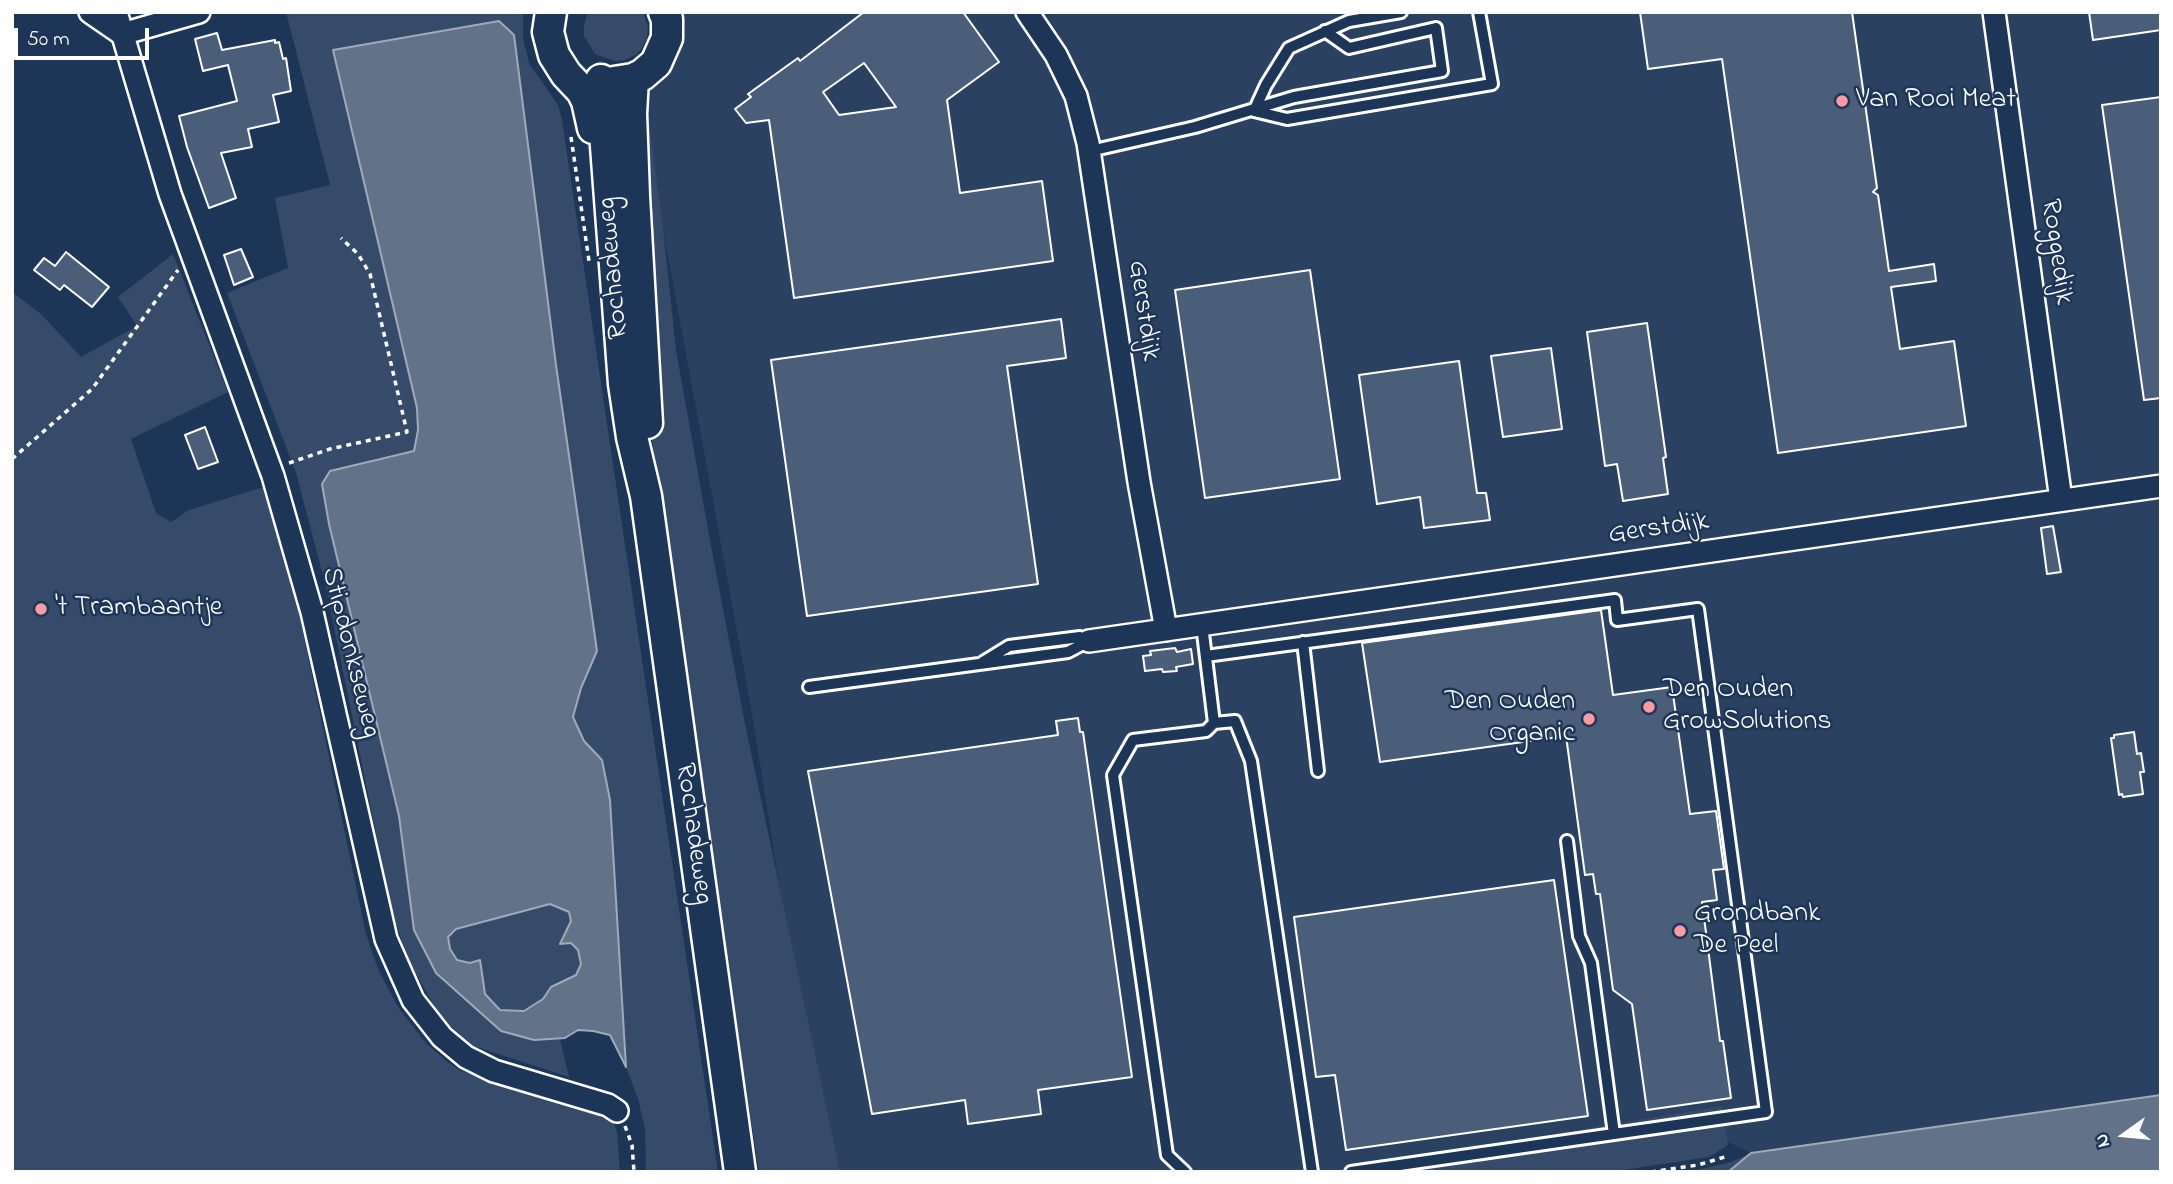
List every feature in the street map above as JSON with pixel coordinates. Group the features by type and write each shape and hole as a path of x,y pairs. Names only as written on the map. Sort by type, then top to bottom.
{"main road":[{"path":"551,12 548,32 550,44 559,65 582,91 587,101 609,203"},
{"path":"566,12 564,38 570,55 583,71 601,80 617,82 633,79 651,68 662,55 669,15"},
{"name":"Rochadeweg","path":"633,79 631,114 634,196 648,433 646,496"},
{"name":"Rochadeweg","path":"601,80 624,384 632,437 646,496 740,1172"}],"street":[{"path":"90,12 122,34 199,12"},
{"name":"Stipdonkseweg","path":"116,12 170,194 271,469 312,612 386,939 413,1000 442,1037 466,1057 494,1071 608,1105 617,1111"},
{"name":"Gerstdijk","path":"1027,12 1056,55 1076,96 1090,151 1139,482 1166,630"},
{"name":"Roggedijk","path":"1994,12 2061,500"},
{"name":"Gerstdijk","path":"1085,639 1202,625 2161,486"}],"lane":[{"path":"1254,111 1266,85 1289,48 1349,21 1401,12"},
{"path":"1254,111 1287,119 1492,85 1479,12"},
{"path":"1090,151 1195,127 1294,97 1442,71 1436,28 1349,48 1325,31"},
{"path":"1206,656 1615,600 1617,620 1698,609 1766,1112 1351,1172"},
{"path":"1202,625 1214,723"},
{"name":"Gerstdijk","path":"809,687 1068,652 1085,639"},
{"path":"1303,642 1318,771"},
{"path":"1185,1172 1167,1155 1113,775 1133,740 1206,731 1214,723 1235,721 1251,761 1312,1172"},
{"path":"1567,841 1579,936 1591,963 1614,1134"}],"path":[{"path":"271,469 330,449 407,432 370,274 358,254 341,238"},
{"path":"12,459 92,389 191,252"},
{"path":"617,1111 626,1126 632,1145 634,1172"},
{"path":"1651,1172 1698,1165 1728,1156"}],"shaded area":[{"path":"286,12 523,12 523,39 529,63 558,105 718,1172 646,1172 645,1129 626,1067 610,800 602,760 584,741 573,717 581,688 597,651 556,365 417,408 415,451 370,460 399,816 414,930 436,973 501,1031 534,1040 560,1039 569,1077 473,1046 441,1018 409,961 392,913 326,587 296,473 227,293 288,268 275,198 330,185"},
{"path":"588,12 643,12 648,28 642,48 625,60 615,61 595,54 584,36"},
{"path":"685,12 2161,12 2161,1095 1751,1153 1683,1121 1342,1172 825,1172 752,713 641,109"},
{"path":"499,21 514,35 556,365 597,651 581,688 573,717 584,741 602,760 610,800 626,1067 610,1035 578,1030 565,1038 534,1040 501,1031 436,973 414,930 399,816 329,524 322,484 330,471 414,451 418,430 417,408 333,50","holes":["550,904 569,912 571,921 560,944 571,943 578,950 581,964 576,975 551,987 543,999 524,1011 500,1010 485,994 480,960 470,963 457,960 450,949 448,937 456,929"]},
{"path":"644,87 676,350 711,546 745,724 840,1172 759,1172 654,479 638,98"},
{"path":"173,254 228,392 131,439 156,513 171,522 189,510 264,487 278,524 291,575 366,934 378,969 398,1007 424,1041 461,1071 609,1111 617,1132 620,1172 12,1172 12,292 42,315 81,357 137,326 118,297"},
{"path":"550,904 569,911 571,921 560,944 571,943 578,950 582,964 576,975 551,987 543,999 524,1011 500,1010 485,994 480,960 470,963 457,960 450,949 448,937 456,929"},
{"path":"2161,1095 2161,1172 1728,1172 1751,1153"},
{"path":"1722,1106 1728,1145 1709,1157 1610,1172 1329,1172"},
{"path":"1751,1153 1728,1172 1688,1172 1731,1162"}],"building":[{"path":"864,12 963,12 999,62 947,100 960,193 1042,181 1053,261 794,298 769,120 746,123 735,109 751,97 748,94 798,58 800,61","holes":["864,63 896,107 839,115 823,92"]},
{"path":"1640,12 1852,12 1877,188 1873,192 1878,195 1889,271 1934,264 1936,281 1891,287 1900,349 1954,341 1966,426 1778,453 1722,59 1648,69"},
{"path":"2089,12 2161,12 2161,30 2093,40"},
{"path":"217,33 222,50 275,40 275,43 279,42 283,59 286,58 291,91 273,95 279,122 248,129 252,147 221,153 236,198 209,208 179,116 237,101 228,65 203,71 195,39"},
{"path":"2161,97 2161,398 2144,400 2102,105"},
{"path":"241,249 253,277 234,285 224,255"},
{"path":"66,252 109,287 92,307 64,285 60,290 34,270 44,258 55,266"},
{"path":"1310,270 1340,479 1205,498 1175,290"},
{"path":"1061,319 1066,358 1007,366 1038,584 807,616 771,360"},
{"path":"1647,323 1666,457 1663,458 1668,494 1623,501 1617,464 1605,466 1587,332"},
{"path":"1551,348 1562,429 1503,437 1491,356"},
{"path":"1459,361 1477,493 1486,493 1490,520 1424,528 1420,497 1377,504 1359,375"},
{"path":"205,427 218,462 198,469 185,435"},
{"path":"2053,526 2061,572 2047,574 2041,528"},
{"path":"1601,610 1613,695 1672,687 1690,814 1716,811 1724,869 1713,870 1717,900 1702,902 1720,1041 1723,1041 1731,1098 1647,1110 1632,1004 1613,990 1600,894 1596,894 1593,874 1585,875 1566,736 1380,762 1362,643"},
{"path":"1175,648 1177,652 1191,649 1193,664 1176,667 1177,671 1145,671 1143,656 1151,655 1150,651"},
{"path":"1078,718 1080,732 1083,732 1132,1077 1038,1090 1041,1114 968,1124 965,1100 872,1114 808,771 1058,735 1056,721"},
{"path":"2134,732 2137,754 2141,753 2144,772 2140,772 2143,794 2123,797 2122,794 2119,795 2111,738 2114,738 2114,735"},
{"path":"1554,880 1588,1116 1346,1150 1335,1075 1316,1077 1294,917"}],"place":[{"name":"Van Rooi Meat","path":"1842,101"},
{"name":"'t Trambaantje","path":"41,609"},
{"name":"Den Ouden GrowSolutions","path":"1649,707"},
{"name":"Den Ouden Organic","path":"1589,719"},
{"name":"Grondbank De Peel","path":"1680,931"}]}
